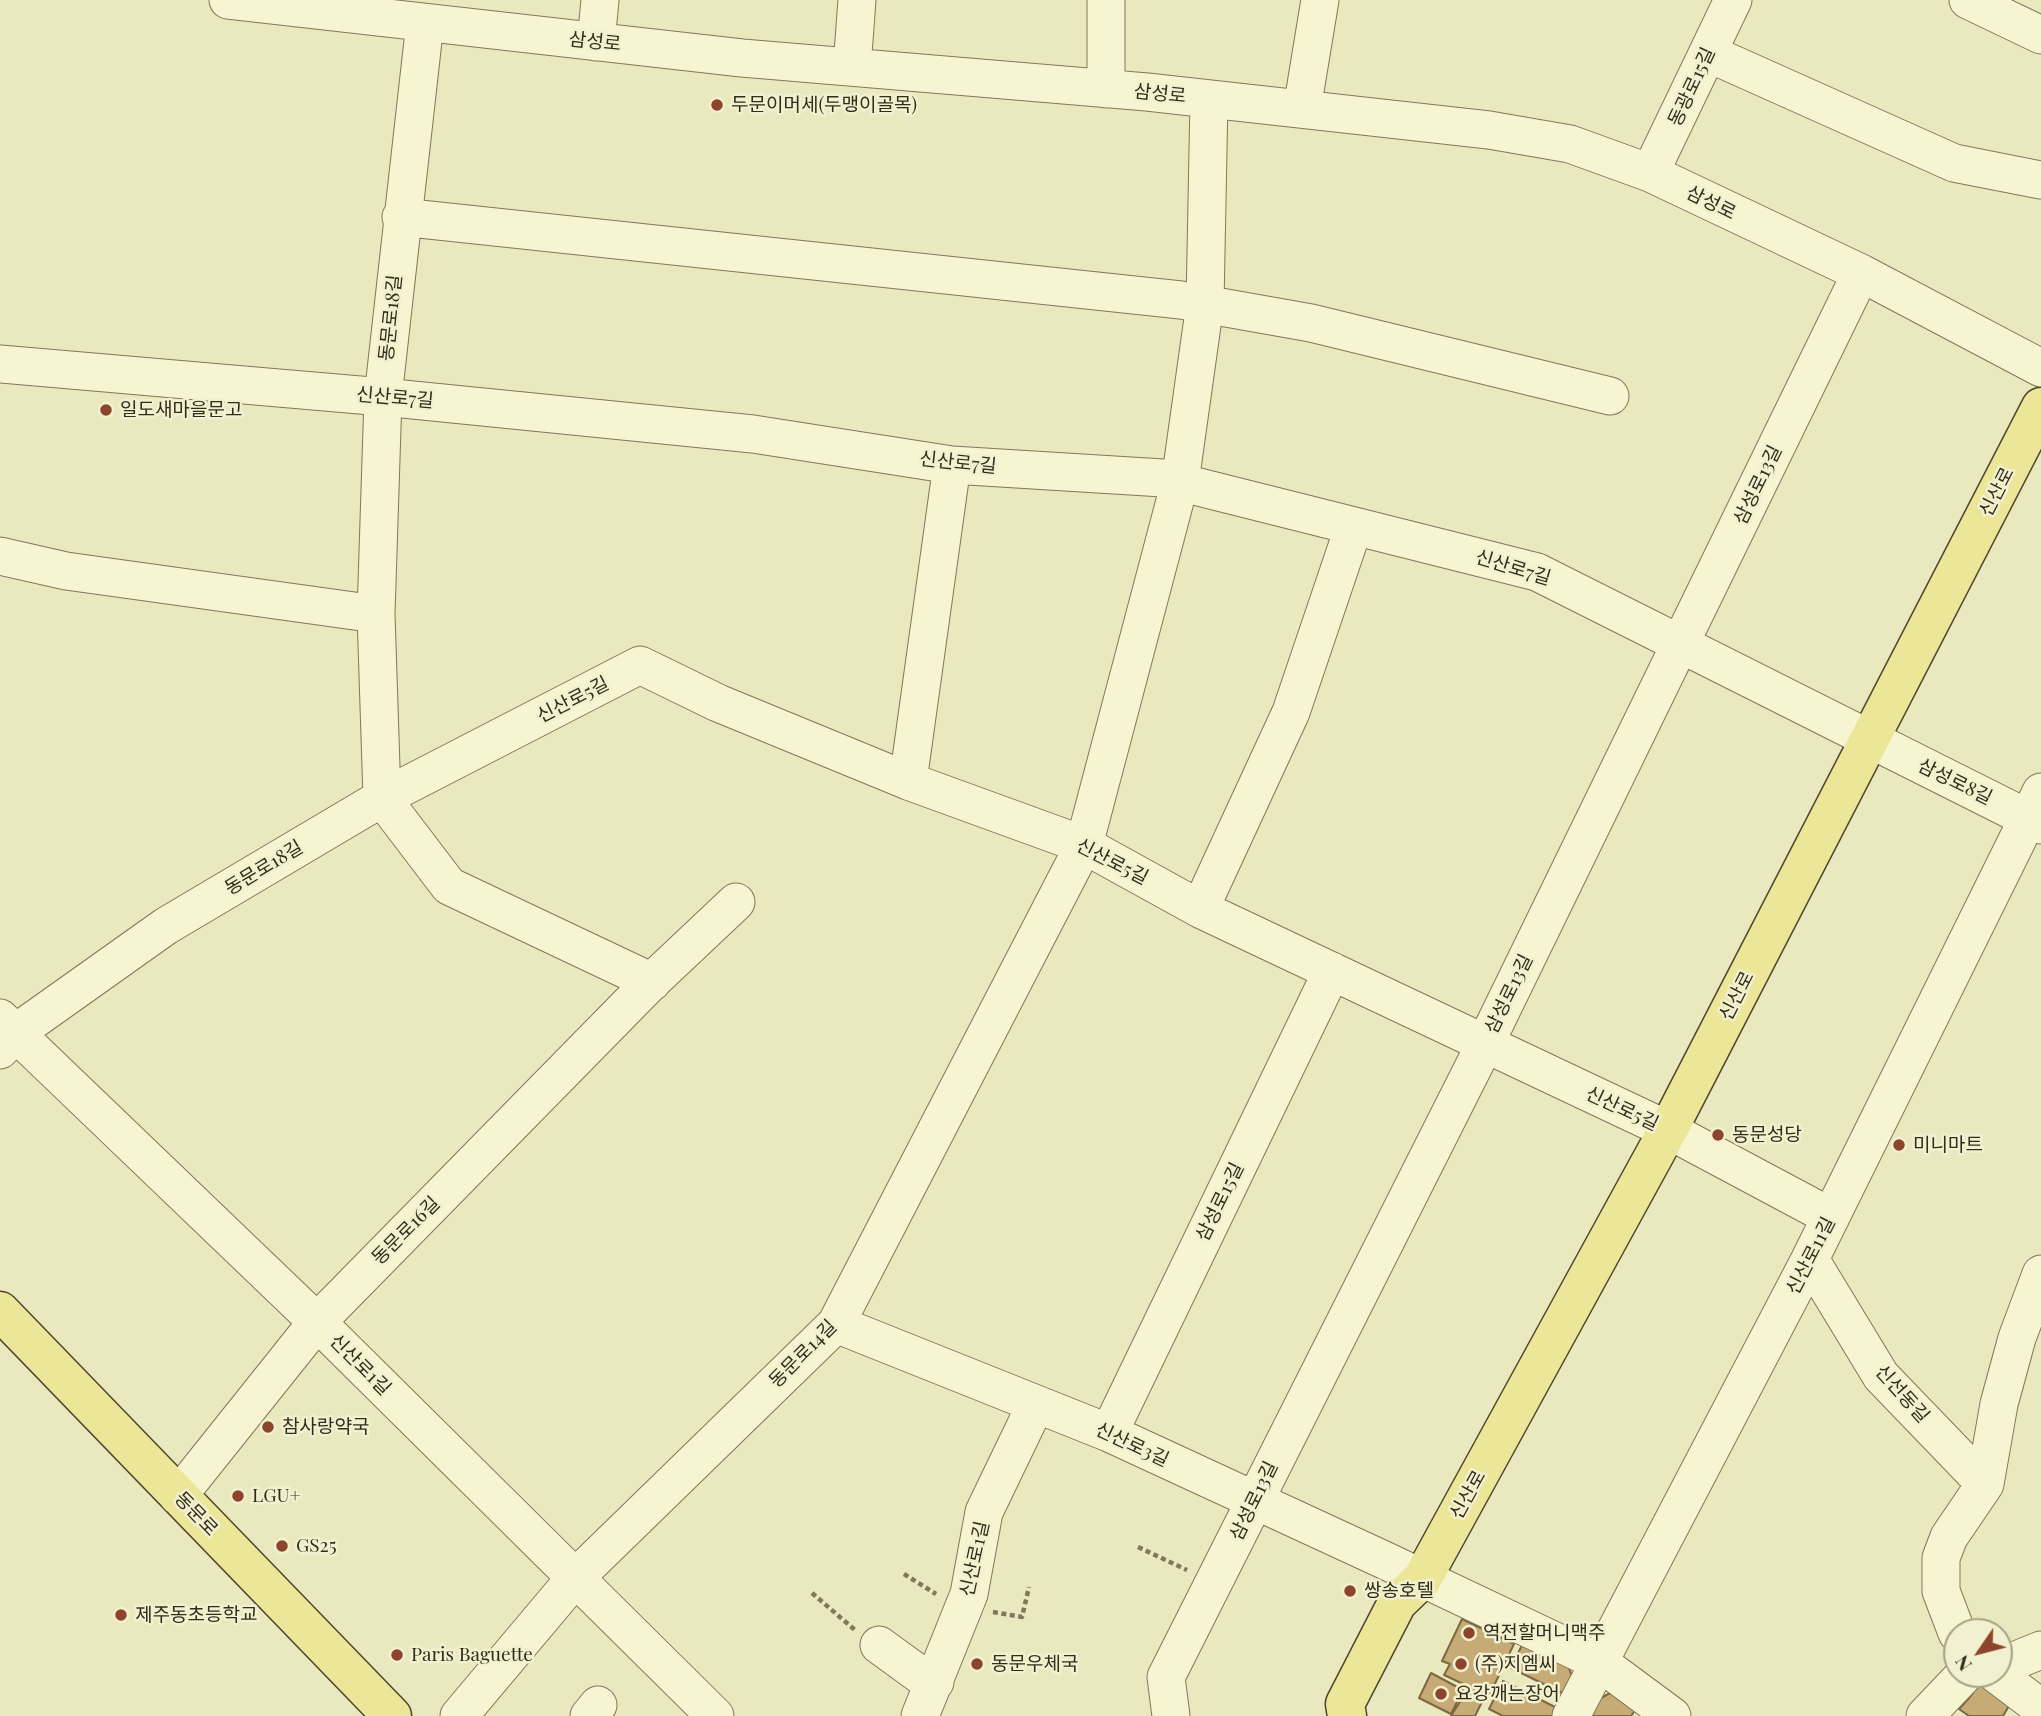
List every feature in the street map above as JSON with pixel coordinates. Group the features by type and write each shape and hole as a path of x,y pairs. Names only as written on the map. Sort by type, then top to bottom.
{"main road":[{"name":"신산로","path":"1347,1716 1345,1704 1397,1603 1422,1579 1668,1130 2041,407"},
{"name":"동문로","path":"0,1311 393,1716"},
{"name":"신산로","path":"1365,1716 1417,1616 1422,1579"}],"street":[{"path":"596,42 600,0"},
{"path":"852,67 857,0"},
{"path":"1106,0 1106,89"},
{"path":"1302,109 1320,0"},
{"name":"동광로15길","path":"1650,173 1733,0"},
{"path":"1968,0 2041,35"},
{"name":"삼성로","path":"247,1 409,14 596,42 1302,109 1489,130 1570,144 1650,173 1861,272 2041,368"},
{"name":"동문로18길","path":"5,1034 166,926 382,798 376,614 383,397 401,217 409,14"},
{"path":"1708,53 1954,163 2041,180"},
{"name":"동문로14길","path":"459,1716 576,1577 836,1324 1084,845 1180,482 1205,304 1209,99"},
{"path":"401,217 1205,304 1311,323 1610,396"},
{"name":"삼성로13길","path":"1171,1716 1166,1678 1485,1044 1861,272"},
{"name":"신산로7길","path":"0,365 383,397 753,434 953,465 1163,478 1537,572 1869,740"},
{"path":"908,780 953,465"},
{"path":"1200,909 1291,712 1354,526"},
{"path":"0,556 66,570 376,614"},
{"name":"신산로5길","path":"382,798 640,665 718,703 908,780 1084,845 1200,909 1668,1130 1831,1217"},
{"name":"삼성로8길","path":"1869,740 2037,811"},
{"path":"382,798 449,886 652,982"},
{"name":"신산로11길","path":"1571,1716 1810,1259 2037,811"},
{"name":"동문로16길","path":"178,1496 317,1322 652,982 736,902"},
{"name":"삼성로15길","path":"1109,1433 1332,971"},
{"name":"신산로1길","path":"5,1034 317,1322 715,1716"},
{"name":"신선동길","path":"1810,1259 1881,1376 1985,1485"},
{"path":"1951,1618 1941,1591 1941,1558 1949,1537 1985,1485 1999,1404 2017,1338 2041,1274"},
{"name":"신산로3길","path":"836,1324 1109,1433 1422,1579 1599,1662 1672,1716"},
{"name":"신산로1길","path":"933,1705 964,1608 984,1512 1036,1404"},
{"path":"879,1645 927,1680 933,1705"},
{"path":"2013,1661 2041,1650"},
{"path":"2013,1687 2041,1708"},
{"path":"1931,1714 1953,1688"}],"path":[{"path":"1138,1547 1213,1582"},
{"path":"964,1608 1022,1617 1029,1587"},
{"path":"812,1594 870,1643 879,1645"}],"building":[{"path":"1462,1619 1514,1644 1489,1696 1444,1675 1450,1664 1442,1661"},
{"path":"1523,1643 1568,1665 1573,1680 1566,1695 1511,1668"},
{"path":"1431,1673 1463,1690 1451,1714 1419,1698"},
{"path":"1503,1681 1559,1709 1556,1716 1503,1716 1489,1709"},
{"path":"1998,1688 2013,1699 2003,1716 1969,1716 1959,1709 1973,1693 1970,1690"},
{"path":"1471,1691 1484,1698 1475,1716 1451,1716 1466,1692 1469,1694"},
{"path":"1612,1692 1637,1708 1631,1716 1589,1716 1599,1699"}],"place":[{"name":"두문이머세(두맹이골목)","path":"717,105"},
{"name":"일도새마을문고","path":"106,410"},
{"name":"동문성당","path":"1718,1135"},
{"name":"미니마트","path":"1899,1145"},
{"name":"참사랑약국","path":"268,1427"},
{"name":"LGU+","path":"238,1496"},
{"name":"GS25","path":"282,1546"},
{"name":"쌍송호텔","path":"1350,1591"},
{"name":"제주동초등학교","path":"121,1615"},
{"name":"역전할머니맥주","path":"1469,1633"},
{"name":"Paris Baguette","path":"397,1655"},
{"name":"동문우체국","path":"977,1664"},
{"name":"(주)지엠씨","path":"1461,1664"},
{"name":"요강깨는장어","path":"1441,1694"}]}
